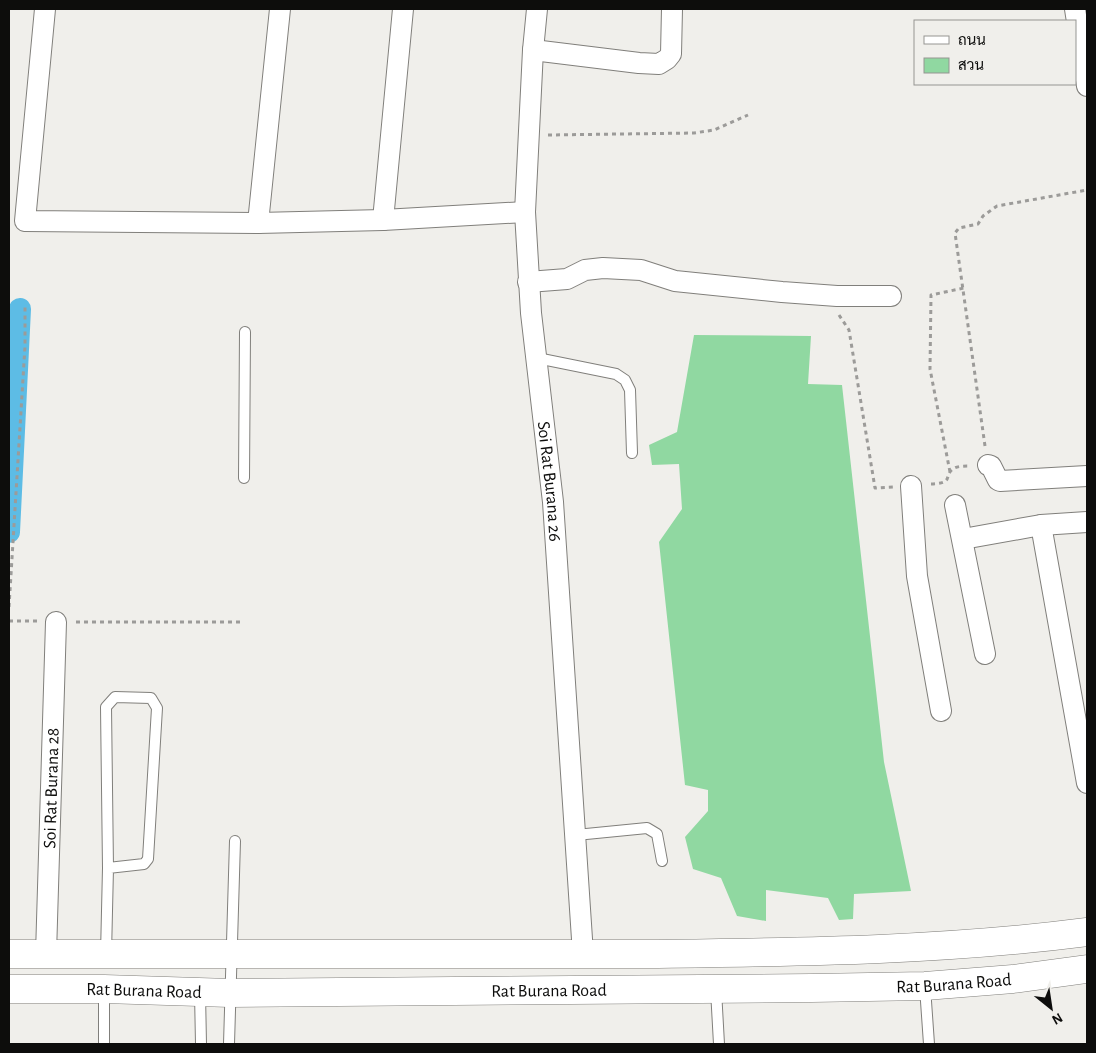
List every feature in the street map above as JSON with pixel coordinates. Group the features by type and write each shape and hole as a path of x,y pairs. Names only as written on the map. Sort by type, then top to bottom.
{"main road":[{"name":"Rat Burana Road","path":"9,954 583,954 861,951 974,944 1087,932"},
{"name":"Rat Burana Road","path":"9,989 104,989 230,993 716,990 925,986 1013,979 1087,969"}],"street":[{"path":"45,9 25,221 258,223 383,220 525,212"},
{"path":"258,223 280,9"},
{"path":"383,220 403,9"},
{"name":"Soi Rat Burana 26","path":"537,9 533,50 525,212 528,282 553,502 583,954"},
{"path":"533,50 659,64 671,54 672,9"},
{"path":"1075,9 1087,86"},
{"path":"528,282 567,279 585,270 614,268 641,270 675,281 837,296 891,296"},
{"path":"988,465 991,466 1000,481 1087,476"},
{"path":"911,486 917,576 941,711"},
{"path":"955,505 964,539 985,654"},
{"path":"964,539 1041,525 1087,522"},
{"path":"1041,525 1087,783"},
{"name":"Soi Rat Burana 28","path":"46,954 56,622"}],"lane":[{"path":"244,478 245,332"},
{"path":"537,358 616,374 625,380 630,390 632,453"},
{"path":"106,954 108,868 106,707 114,697 151,698 157,708 148,859 144,864 108,868"},
{"path":"576,835 647,828 656,834 662,861"},
{"path":"230,1044 235,842"},
{"path":"925,986 929,1044"},
{"path":"104,989 104,1044"},
{"path":"716,990 719,1044"},
{"path":"200,992 200,1044"}],"path":[{"path":"530,135 694,133 714,130 748,115"},
{"path":"950,472 953,469 962,467 988,465 955,234 959,228 978,224 983,216 997,206 1087,190"},
{"path":"837,296 840,318 849,330 875,488 911,486 940,484 948,480 950,472 930,369 931,296 964,288"},
{"path":"9,607 26,307"},
{"path":"9,621 243,622"}],"green space":[{"path":"694,335 811,336 808,384 842,385 884,762 911,891 854,894 853,919 839,920 828,898 766,890 766,921 737,916 721,878 693,869 685,837 708,811 708,790 685,785 659,542 682,509 679,464 652,465 649,445 677,432"}],"waterway":[{"path":"9,532 20,309"}]}
